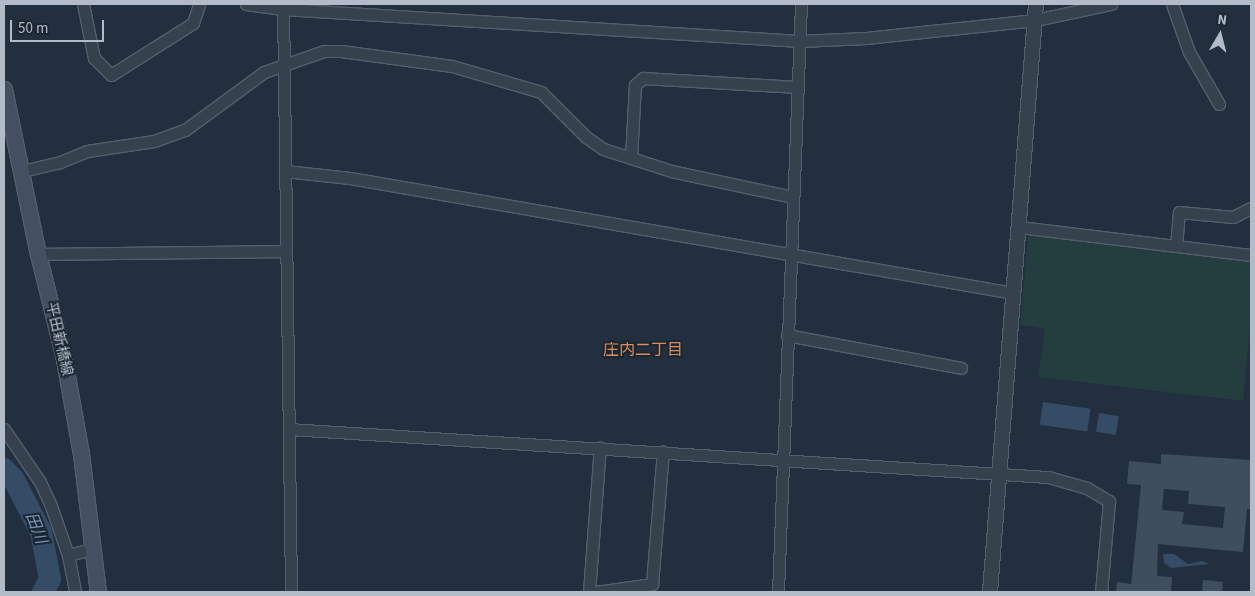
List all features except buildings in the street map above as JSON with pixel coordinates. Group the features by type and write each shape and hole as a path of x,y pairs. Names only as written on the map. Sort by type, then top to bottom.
{"main road":[{"name":"平田新橋線","path":"4,89 38,254 65,363 81,454 98,592"}],"street":[{"path":"83,4 94,58 111,75 193,23 200,4"},
{"path":"246,4 799,37 866,38 1035,12 1111,4"},
{"path":"778,592 789,252 801,4"},
{"path":"1172,4 1189,52 1219,104"},
{"path":"283,7 291,592"},
{"path":"990,592 1035,12"},
{"path":"22,171 60,162 87,151 154,140 185,130 242,86 283,63 324,51 340,51 461,69 541,92 586,138 603,149 671,171 792,198"},
{"path":"631,158 635,85 643,78 797,87"},
{"path":"285,170 350,178 789,252 1014,293"},
{"path":"1176,246 1179,212 1233,217 1251,208"},
{"path":"1019,227 1251,255"},
{"path":"38,254 286,251"},
{"path":"787,334 961,368"},
{"path":"289,429 663,451 1048,478 1087,488 1108,501 1100,592"},
{"path":"4,430 40,482 68,555 75,592"},
{"path":"589,592 600,447"},
{"path":"596,592 652,584 663,451"},
{"path":"68,555 92,549"}],"green space":[{"path":"1031,234 1251,261 1251,321 1243,401 1038,377 1045,329 1020,325 1028,236"}],"water":[{"path":"1043,402 1091,409 1087,431 1040,425"},
{"path":"1099,413 1119,416 1116,435 1096,432"},
{"path":"1163,554 1174,554 1188,564 1202,561 1209,564 1171,568 1164,563"}],"waterway":[{"name":"田川","path":"4,469 14,480 41,532 50,579 43,592"}],"district":[{"name":"庄内二丁目","path":"643,350"}]}
